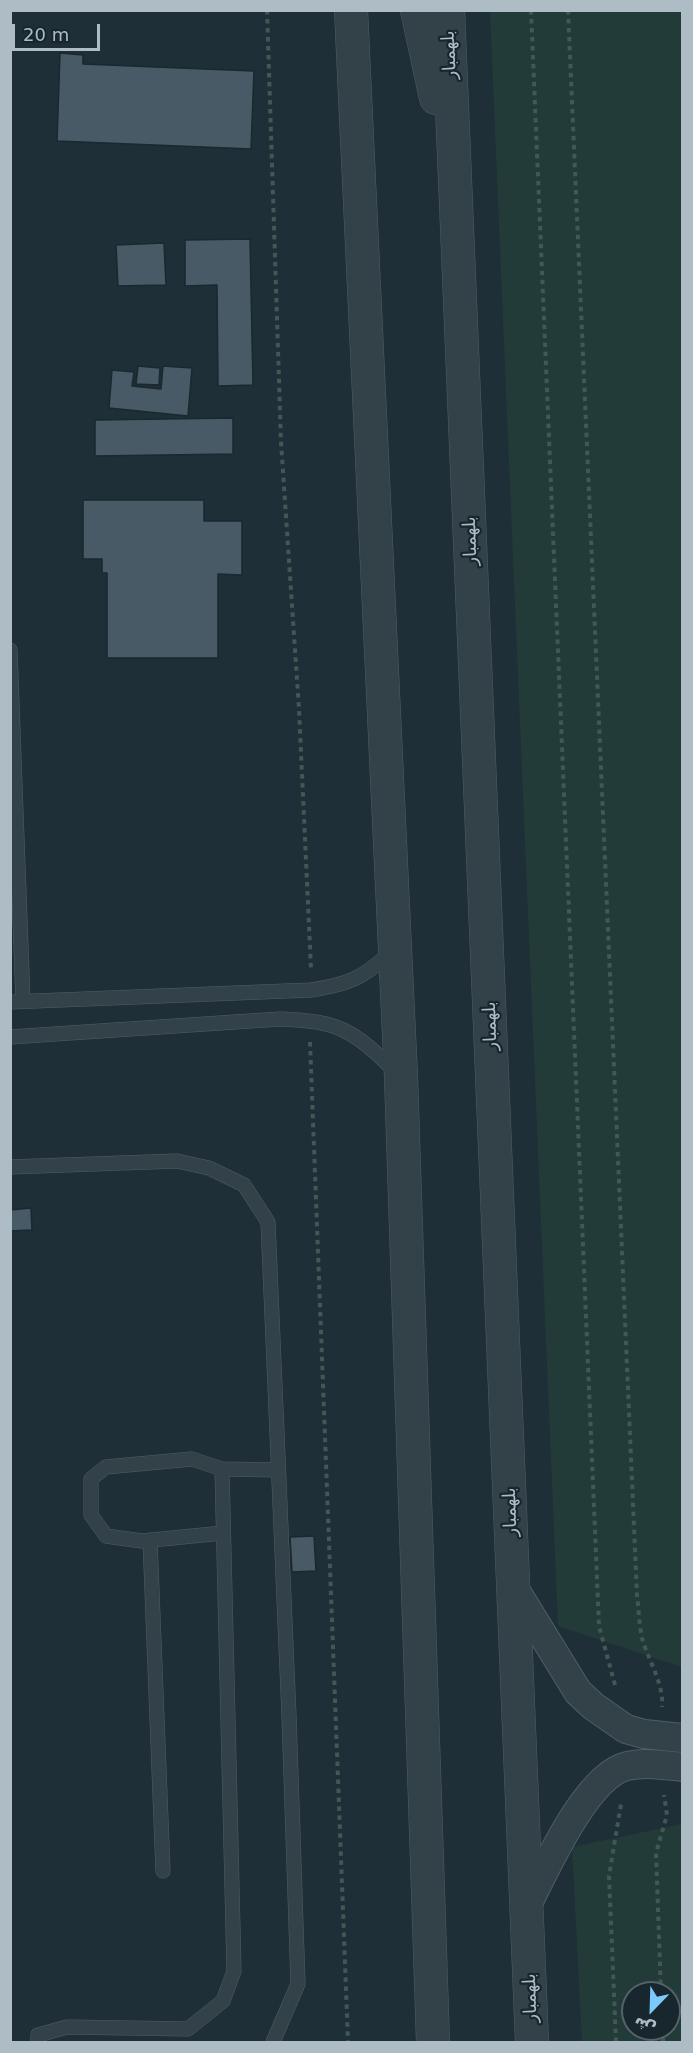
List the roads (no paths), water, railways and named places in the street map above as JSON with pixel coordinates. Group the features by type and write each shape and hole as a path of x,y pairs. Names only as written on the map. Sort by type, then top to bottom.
{"street":[{"path":"417,10 457,194"},
{"name":"بلهمبار","path":"448,10 532,2043"},
{"path":"351,12 401,1077 433,2043"},
{"path":"514,1588 578,1692 610,1719 626,1729 671,1737"},
{"path":"527,1905 590,1793 609,1776 627,1766 671,1766"}],"lane":[{"path":"10,650 17,1002 281,993 340,986 358,978 395,948"},
{"path":"10,1037 280,1019 309,1020 336,1025 355,1036 371,1047 401,1077"},
{"path":"10,1167 177,1161 209,1168 243,1185 268,1221 298,1984 273,2043"},
{"path":"223,1533 150,1540 106,1536 91,1515 91,1479 106,1467 192,1459 222,1469 278,1470"},
{"path":"38,2043 38,2035 67,2027 188,2029 223,2001 234,1971 222,1469"},
{"path":"150,1540 163,1871"}]}
